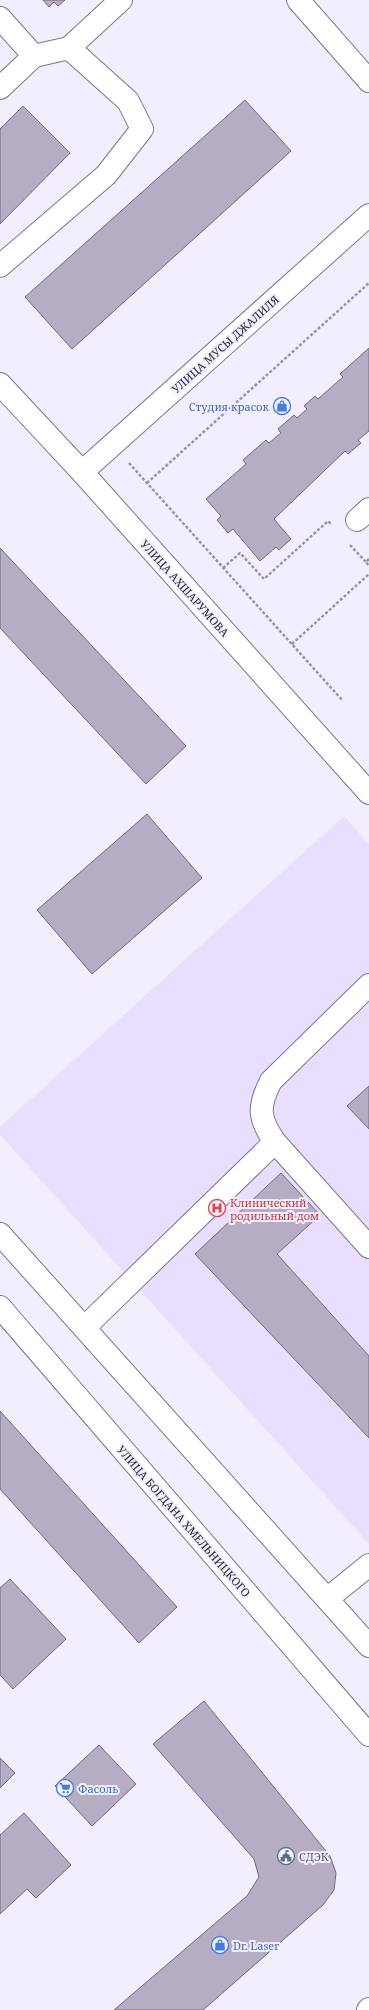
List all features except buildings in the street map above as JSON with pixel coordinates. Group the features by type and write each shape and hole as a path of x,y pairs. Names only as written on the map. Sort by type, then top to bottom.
{"street":[{"path":"0,88 34,56 69,48 121,0"},
{"path":"298,0 369,81"},
{"path":"0,18 34,56"},
{"path":"0,266 106,175 142,129 128,101 69,48"},
{"name":"УЛИЦА МУСЫ ДЖАЛИЛЯ","path":"82,472 369,215"},
{"name":"УЛИЦА АХШАРУМОВА","path":"0,384 82,472 369,793"},
{"path":"369,985 271,1081 262,1099 261,1113 265,1129 275,1142 369,1247"},
{"path":"84,1328 275,1142"},
{"path":"0,1234 369,1646"},
{"name":"УЛИЦА БОГДАНА ХМЕЛЬНИЦКОГО","path":"0,1308 369,1735"},
{"path":"327,1598 369,1565"}],"path":[{"path":"148,483 369,283"},
{"path":"113,445 343,701"},
{"path":"223,568 240,553 264,580 328,521 334,527"},
{"path":"350,544 369,566"},
{"path":"366,562 369,559"},
{"path":"292,644 369,574"}],"shaded area":[{"name":"Клинический родильный дом","path":"344,816 369,844 369,1544 0,1135 0,1127"}],"place":[{"name":"Студия красок","path":"282,406"},
{"name":"Клинический родильный дом","path":"217,1208"},
{"name":"Фасоль","path":"65,1788"},
{"name":"СДЭК","path":"286,1856"},
{"name":"Dr. Laser","path":"220,1945"}]}
